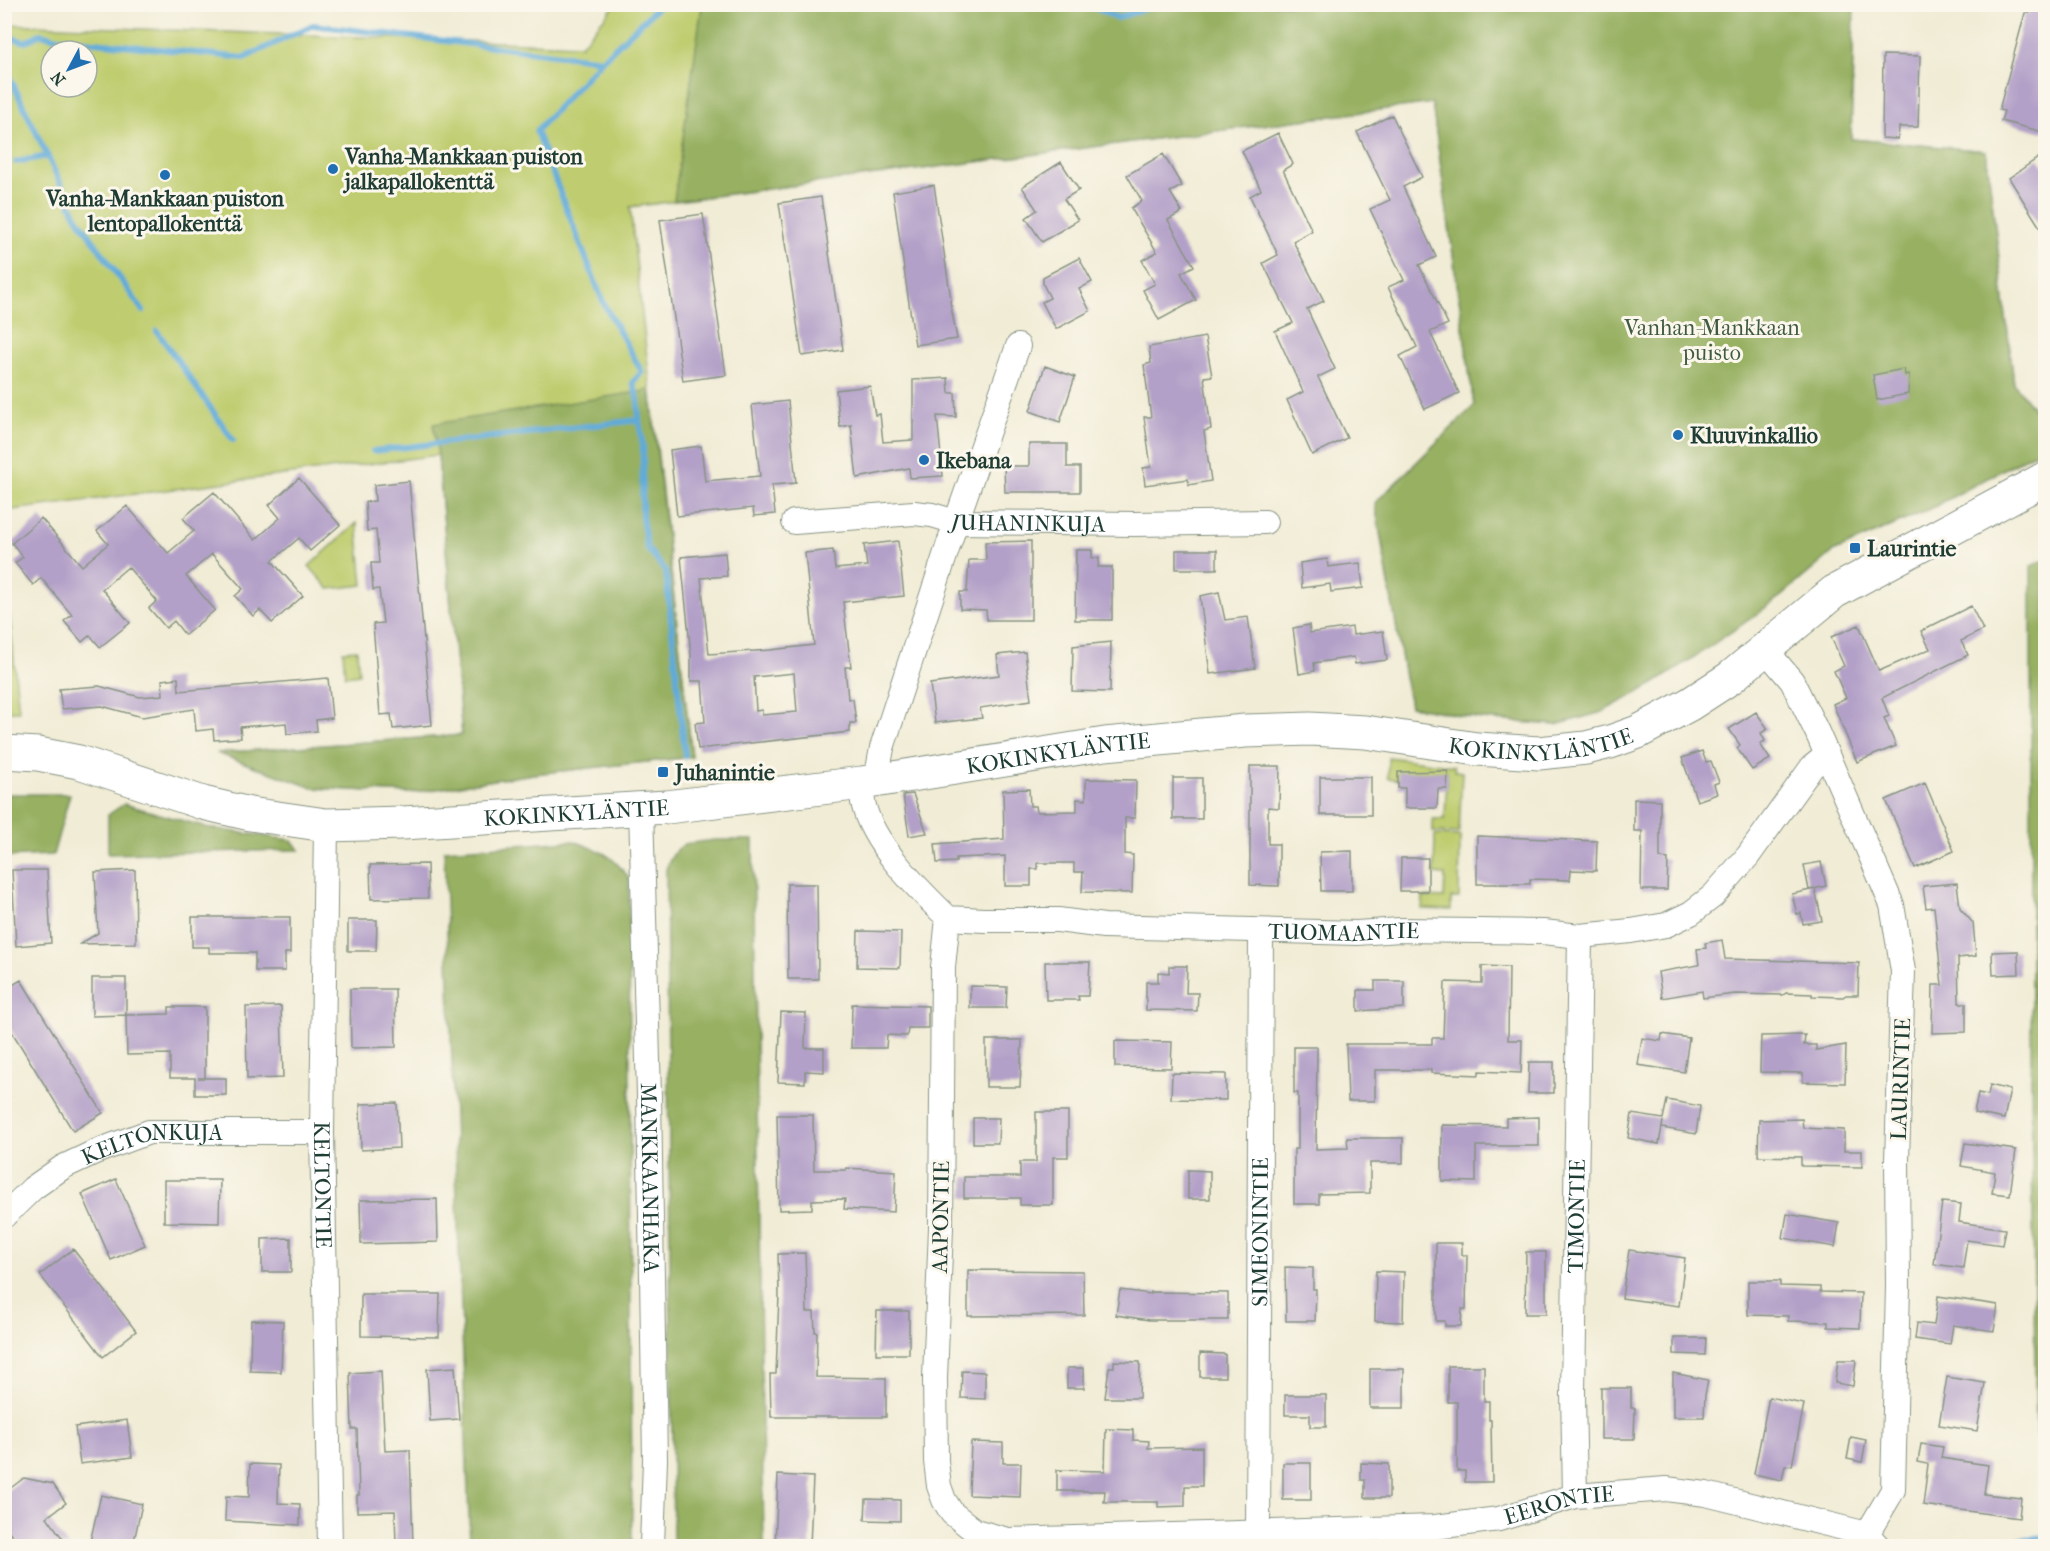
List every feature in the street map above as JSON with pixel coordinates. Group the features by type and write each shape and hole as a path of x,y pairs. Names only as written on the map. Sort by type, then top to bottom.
{"main road":[{"name":"KOKINKYLÄNTIE","path":"4,752 38,754 79,762 203,803 326,825 404,823 641,809 869,782 1105,744 1245,731 1310,729 1365,732 1477,749 1539,753 1586,748 1610,742 1661,721 1730,678 1818,604 1842,587 2046,478"}],"street":[{"path":"948,918 924,896 902,869 878,836 863,802 956,522 1018,346"},
{"name":"JUHANINKUJA","path":"794,522 914,513 932,515 956,522 1134,524 1265,522"},
{"name":"LAURINTIE","path":"1765,649 1792,681 1892,905 1903,971 1897,1160 1898,1287 1893,1490 1873,1540"},
{"name":"TUOMAANTIE","path":"948,918 1058,920 1104,926 1357,933 1400,930 1508,931 1580,936 1631,932 1666,925 1690,913 1713,896 1748,856 1812,767 1827,755"},
{"name":"MANKKAANHAKA","path":"641,809 644,855 655,1460 652,1546"},
{"name":"KELTONTIE","path":"326,825 322,1132 330,1546"},
{"name":"AAPONTIE","path":"948,918 942,967 941,1228 935,1378 936,1461 939,1486 952,1514"},
{"name":"SIMEONINTIE","path":"1258,1534 1261,931"},
{"name":"TIMONTIE","path":"1575,1496 1573,1394 1580,936"},
{"name":"KELTONKUJA","path":"4,1216 33,1188 63,1167 95,1152 149,1132 322,1132"},
{"name":"EERONTIE","path":"952,1514 975,1531 1008,1540 1143,1541 1446,1526 1499,1519 1575,1496 1666,1489 1692,1492 1873,1540"}],"green space":[{"name":"Vanhan-Mankkaan puisto","path":"616,4 1854,5 1851,139 1986,151 2014,384 2046,424 2045,447 1930,509 1833,552 1780,597 1740,626 1655,683 1602,712 1556,725 1482,719 1410,706 1375,503 1474,406 1432,103 630,207 692,757 533,774 410,793 313,788 217,753 462,735 438,455 5,511 5,24 581,45"},
{"path":"702,5 1854,5 1851,139 1986,151 2014,384 2045,424 2045,447 1930,509 1833,552 1780,597 1740,626 1655,683 1602,712 1556,725 1482,719 1410,706 1375,503 1474,406 1432,103 674,201"},
{"path":"650,390 692,757 533,774 410,793 313,788 217,753 462,735 438,455 433,424"},
{"path":"357,523 363,585 329,589 309,566"},
{"path":"2045,560 2045,1438 2036,1435 2031,1078 2031,566"},
{"path":"5,573 19,711 5,711"},
{"path":"357,650 359,674 345,676 343,651"},
{"path":"1388,757 1454,766 1455,771 1462,772 1459,833 1433,832 1433,819 1445,819 1447,771 1398,780 1388,778"},
{"path":"9,794 70,794 53,855 5,857 5,800"},
{"path":"124,804 209,828 291,840 300,850 108,854 108,815"},
{"path":"1435,835 1460,836 1459,898 1451,898 1451,910 1422,909 1423,897 1444,898 1445,875 1434,874"},
{"path":"714,840 753,840 764,1546 673,1546 666,869 679,848 690,843"},
{"path":"574,841 611,858 629,878 632,1546 470,1546 444,850"}],"building":[{"path":"2032,4 2046,4 2046,123 2043,132 2001,121 2004,111 1999,110 2025,13 2029,13"},
{"path":"1883,55 1920,56 1918,127 1899,127 1898,139 1882,138"},
{"path":"1392,115 1422,177 1403,187 1436,257 1419,265 1448,324 1430,332 1459,393 1425,409 1400,356 1417,347 1388,287 1404,280 1370,209 1390,200 1357,132"},
{"path":"1278,133 1293,164 1283,170 1312,231 1293,241 1324,301 1307,309 1335,369 1318,377 1347,438 1312,455 1287,400 1303,392 1275,331 1293,323 1263,263 1278,255 1250,196 1261,190 1242,151"},
{"path":"1163,154 1182,186 1170,192 1182,212 1168,220 1194,266 1181,273 1196,300 1159,320 1143,290 1155,284 1142,260 1157,252 1131,208 1142,201 1127,175"},
{"path":"2038,158 2046,168 2046,237 2009,178"},
{"path":"1061,162 1079,190 1064,199 1078,220 1042,242 1026,218 1037,210 1022,187"},
{"path":"934,185 957,339 915,345 893,192"},
{"path":"821,197 843,350 802,356 779,203"},
{"path":"703,214 726,375 683,381 660,220"},
{"path":"1079,258 1092,282 1079,289 1090,311 1056,329 1042,302 1050,298 1043,284 1043,277"},
{"path":"1205,337 1212,376 1204,377 1211,429 1204,431 1211,481 1189,485 1188,479 1145,485 1143,468 1151,467 1144,417 1151,417 1144,365 1151,363 1149,347"},
{"path":"1045,366 1075,377 1060,422 1030,411"},
{"path":"1904,369 1905,375 1909,374 1908,394 1877,400 1873,375"},
{"path":"948,378 949,393 955,393 956,417 937,416 943,476 910,478 909,468 857,478 851,425 840,427 836,390 870,386 875,415 880,414 883,442 913,440 913,380"},
{"path":"788,401 796,483 772,485 775,514 754,516 753,508 677,516 670,450 701,446 705,481 760,476 752,405"},
{"path":"1029,444 1067,444 1067,467 1080,467 1080,492 1005,492 1004,466 1029,466"},
{"path":"299,478 340,525 310,551 299,538 272,561 303,596 272,623 260,610 253,616 235,596 243,589 212,554 186,576 215,610 185,635 174,621 166,628 149,608 157,601 128,567 102,589 130,623 100,647 90,635 82,642 64,621 72,615 41,578 33,585 15,563 23,557 12,543 41,518 82,566 108,544 97,531 127,506 168,553 194,531 183,518 214,492 255,540 280,518 269,505"},
{"path":"409,481 432,725 393,729 391,714 380,715 373,624 383,623 379,589 373,590 371,563 379,563 376,530 367,531 365,502 375,501 374,485"},
{"path":"898,541 904,596 843,602 851,667 845,667 848,699 853,699 856,723 850,723 850,732 698,749 695,723 705,722 702,681 691,681 691,655 681,557 725,553 727,576 701,578 709,654 770,650 814,645 805,553 833,550 835,569 867,566 864,545","holes":["794,673 797,712 762,715 762,710 756,711 754,677"]},
{"path":"1031,541 1031,620 987,620 986,610 960,609 960,592 967,592 969,560 986,560 985,542"},
{"path":"1076,550 1092,550 1092,558 1099,558 1098,567 1112,567 1112,620 1075,620"},
{"path":"1176,550 1217,550 1217,569 1176,569"},
{"path":"1327,559 1328,567 1360,563 1363,588 1331,592 1330,584 1302,588 1300,563"},
{"path":"1219,592 1225,620 1248,617 1255,668 1210,674 1200,596"},
{"path":"1971,606 1983,630 1961,641 1968,655 1882,698 1889,716 1884,718 1896,746 1857,762 1833,704 1846,698 1834,671 1844,666 1831,637 1859,625 1879,671 1930,649 1921,631"},
{"path":"1309,625 1310,633 1352,627 1353,635 1383,631 1387,660 1355,664 1354,657 1314,663 1315,671 1299,674 1293,628"},
{"path":"1111,642 1110,692 1072,691 1073,646"},
{"path":"1025,652 1031,700 980,708 982,718 935,723 930,684 999,675 997,655"},
{"path":"178,678 179,691 328,678 332,718 316,720 317,731 287,734 286,723 240,727 241,738 214,740 213,729 196,731 194,709 142,717 102,706 62,709 59,689 99,686 140,697 163,695 162,680"},
{"path":"1756,712 1768,729 1761,733 1765,741 1760,744 1770,759 1752,770 1737,748 1740,745 1729,729"},
{"path":"1702,751 1706,762 1711,761 1719,782 1714,784 1717,794 1697,801 1682,758"},
{"path":"1250,766 1280,766 1279,808 1268,807 1268,844 1279,844 1279,886 1250,885"},
{"path":"1448,771 1447,789 1438,789 1437,808 1405,808 1405,788 1398,788 1398,772"},
{"path":"1320,777 1371,777 1371,815 1320,815"},
{"path":"1173,778 1202,778 1202,819 1173,819"},
{"path":"1086,779 1136,780 1135,818 1125,818 1125,854 1133,855 1132,893 1082,892 1083,872 1074,872 1074,863 1038,863 1038,869 1031,869 1031,886 1005,886 1005,856 956,858 956,862 937,863 935,844 1004,839 1003,790 1029,789 1030,806 1036,806 1037,812 1077,811 1077,799 1086,800"},
{"path":"1925,783 1954,851 1915,868 1886,800"},
{"path":"913,794 927,833 909,836 903,795"},
{"path":"1634,799 1660,800 1660,858 1668,859 1667,890 1641,890 1642,831 1634,831"},
{"path":"1477,836 1597,841 1596,871 1571,870 1570,880 1530,879 1530,884 1477,884"},
{"path":"1352,851 1352,891 1321,891 1320,852"},
{"path":"1401,858 1428,858 1428,891 1400,891"},
{"path":"1821,862 1826,886 1809,890 1804,865"},
{"path":"427,864 428,898 371,899 370,865"},
{"path":"12,870 47,870 51,943 16,946"},
{"path":"135,870 136,943 80,944 98,933 95,872"},
{"path":"1957,883 1960,908 1973,923 1976,956 1958,958 1959,1003 1966,1003 1966,1032 1932,1033 1933,985 1942,985 1934,907 1926,908 1923,886"},
{"path":"787,884 817,884 818,979 788,979"},
{"path":"1815,889 1822,921 1803,924 1801,913 1797,914 1792,894"},
{"path":"192,917 290,917 290,953 285,953 285,971 255,971 255,953 209,953 209,947 192,947"},
{"path":"348,920 377,920 376,951 348,951"},
{"path":"858,931 901,932 900,968 857,967"},
{"path":"1722,940 1725,959 1859,963 1858,995 1843,997 1786,993 1783,995 1735,994 1703,998 1702,991 1662,998 1658,972 1699,965 1697,949 1706,948 1705,943"},
{"path":"2018,951 2019,974 1993,975 1992,952"},
{"path":"1045,962 1090,962 1088,996 1078,996 1079,1000 1046,1000"},
{"path":"1169,966 1187,966 1186,993 1198,993 1197,1011 1146,1010 1146,982 1158,982 1158,972 1169,973"},
{"path":"1482,966 1509,967 1508,1040 1522,1040 1521,1073 1479,1071 1479,1075 1431,1073 1431,1070 1375,1070 1375,1101 1348,1101 1346,1044 1432,1044 1432,1038 1443,1038 1445,982 1482,983"},
{"path":"92,978 126,978 126,1015 92,1016"},
{"path":"21,980 103,1113 73,1131 4,1019 4,990"},
{"path":"1375,981 1404,981 1404,1008 1358,1011 1358,990 1375,990"},
{"path":"970,986 1007,987 1006,1008 970,1008"},
{"path":"350,989 395,989 396,1047 351,1048"},
{"path":"852,1004 928,1006 928,1028 908,1028 907,1036 887,1035 886,1048 851,1048"},
{"path":"281,1006 283,1078 247,1079 246,1007"},
{"path":"169,1007 205,1007 205,1078 226,1078 226,1095 195,1095 195,1078 170,1078 170,1054 127,1055 126,1015 169,1014"},
{"path":"781,1012 806,1013 805,1048 824,1048 824,1072 805,1071 805,1083 778,1082"},
{"path":"1662,1034 1689,1038 1684,1072 1638,1065 1642,1038 1661,1041"},
{"path":"1805,1035 1804,1045 1816,1045 1816,1050 1846,1045 1845,1083 1803,1082 1803,1073 1760,1072 1761,1036"},
{"path":"986,1040 1022,1040 1020,1087 986,1087"},
{"path":"1115,1041 1172,1042 1171,1068 1115,1067"},
{"path":"1294,1047 1317,1047 1316,1149 1348,1148 1347,1138 1403,1138 1403,1163 1370,1163 1370,1193 1319,1194 1319,1204 1294,1204 1294,1149 1298,1149 1298,1093 1294,1093"},
{"path":"1529,1062 1554,1062 1554,1093 1528,1093"},
{"path":"1172,1073 1226,1074 1226,1100 1171,1099"},
{"path":"1990,1085 2010,1090 2004,1119 1974,1113 1978,1093 1988,1095"},
{"path":"1667,1100 1700,1106 1696,1134 1662,1128 1663,1121 1659,1144 1628,1138 1632,1114 1663,1119"},
{"path":"397,1103 399,1148 361,1150 360,1104"},
{"path":"1036,1112 1068,1112 1068,1157 1053,1157 1053,1205 1020,1205 1020,1198 964,1198 964,1177 1020,1177 1020,1162 1036,1162"},
{"path":"777,1115 813,1115 814,1170 846,1170 846,1168 896,1171 894,1212 844,1209 845,1199 812,1200 812,1209 779,1210"},
{"path":"1539,1117 1539,1146 1476,1146 1476,1182 1442,1181 1442,1125 1506,1126 1506,1118"},
{"path":"973,1118 999,1118 998,1143 973,1143"},
{"path":"1802,1119 1803,1128 1844,1130 1844,1151 1862,1151 1862,1167 1801,1166 1801,1157 1758,1156 1759,1120"},
{"path":"1965,1143 2016,1150 2010,1195 1992,1193 1995,1172 1961,1166"},
{"path":"1188,1170 1210,1171 1210,1199 1188,1199"},
{"path":"116,1179 145,1245 111,1260 82,1194"},
{"path":"164,1180 220,1180 219,1223 164,1222"},
{"path":"437,1199 438,1242 361,1244 360,1200"},
{"path":"1942,1202 1961,1204 1959,1222 2005,1229 2002,1245 1967,1240 1963,1268 1934,1264"},
{"path":"1787,1214 1839,1223 1835,1247 1783,1238"},
{"path":"291,1238 291,1272 262,1272 262,1239"},
{"path":"1436,1243 1462,1243 1462,1255 1467,1255 1466,1309 1462,1309 1461,1326 1445,1326 1445,1321 1436,1321"},
{"path":"73,1249 136,1331 103,1357 40,1275"},
{"path":"1629,1250 1685,1258 1679,1306 1622,1298"},
{"path":"1526,1252 1546,1252 1546,1314 1525,1314"},
{"path":"805,1253 807,1312 814,1312 815,1332 817,1332 816,1377 886,1378 886,1417 771,1417 770,1374 776,1374 778,1254"},
{"path":"1285,1267 1313,1268 1313,1289 1316,1289 1315,1321 1286,1321"},
{"path":"968,1270 1083,1271 1084,1315 968,1316"},
{"path":"1376,1271 1404,1272 1403,1322 1375,1321"},
{"path":"1748,1281 1780,1281 1780,1286 1820,1287 1820,1292 1861,1293 1860,1328 1828,1327 1828,1322 1788,1321 1788,1316 1748,1315"},
{"path":"1120,1290 1151,1294 1151,1292 1228,1293 1228,1320 1149,1320 1116,1315"},
{"path":"361,1294 440,1294 439,1337 361,1336"},
{"path":"1938,1296 1998,1305 1994,1331 1953,1325 1950,1344 1915,1339 1917,1323 1934,1325"},
{"path":"877,1311 909,1311 909,1354 876,1354"},
{"path":"251,1320 283,1321 281,1372 250,1371"},
{"path":"1674,1338 1706,1338 1705,1355 1674,1354"},
{"path":"1200,1353 1225,1354 1225,1377 1200,1377"},
{"path":"1838,1360 1856,1360 1853,1386 1835,1383"},
{"path":"1114,1361 1140,1362 1139,1398 1105,1398 1109,1367 1114,1367"},
{"path":"1448,1366 1484,1366 1484,1401 1489,1401 1489,1420 1491,1420 1492,1482 1465,1482 1465,1471 1457,1471 1457,1402 1448,1402"},
{"path":"455,1367 459,1419 430,1421 427,1369"},
{"path":"1067,1368 1084,1368 1084,1388 1067,1388"},
{"path":"1370,1369 1404,1369 1404,1408 1370,1408"},
{"path":"381,1371 385,1451 410,1450 413,1546 396,1546 395,1511 357,1512 357,1495 359,1495 357,1429 352,1429 350,1373"},
{"path":"962,1371 985,1372 985,1399 961,1398"},
{"path":"1673,1373 1708,1380 1704,1417 1673,1417"},
{"path":"1947,1377 1985,1383 1977,1431 1939,1425"},
{"path":"1601,1388 1631,1388 1631,1408 1635,1408 1634,1439 1601,1439"},
{"path":"1285,1395 1326,1395 1326,1427 1310,1427 1310,1415 1285,1415"},
{"path":"1769,1397 1804,1404 1792,1466 1785,1465 1782,1480 1754,1474"},
{"path":"127,1420 132,1457 80,1464 75,1427"},
{"path":"1106,1429 1133,1430 1133,1440 1149,1441 1148,1448 1202,1447 1202,1486 1185,1486 1185,1506 1158,1507 1158,1502 1104,1502 1105,1491 1057,1491 1057,1470 1105,1471"},
{"path":"1851,1437 1866,1440 1862,1462 1847,1459"},
{"path":"971,1442 1003,1443 1003,1463 1021,1463 1020,1497 969,1495"},
{"path":"1921,1444 1943,1447 1941,1458 1988,1465 1984,1494 2021,1498 2019,1518 1923,1505 1928,1464 1918,1462"},
{"path":"1283,1463 1311,1463 1311,1500 1283,1500"},
{"path":"1361,1463 1389,1464 1389,1498 1365,1498 1365,1480 1361,1480"},
{"path":"250,1464 279,1465 278,1503 300,1504 300,1525 225,1521 226,1496 249,1497"},
{"path":"778,1475 813,1477 810,1546 775,1546"},
{"path":"24,1478 53,1484 66,1503 47,1517 68,1546 21,1546 4,1525 4,1493"},
{"path":"101,1495 142,1504 133,1546 89,1546"},
{"path":"866,1499 900,1500 900,1521 865,1520"}],"waterway":[{"path":"661,4 602,60 536,131 604,304 642,372 633,382 638,400 643,448 642,517 647,548 666,572 685,756"},
{"path":"1087,4 1117,18 1159,4"},
{"path":"4,35 25,42 40,34 57,38 244,58 313,25 602,60"},
{"path":"4,65 76,216 143,311"},
{"path":"16,162 48,156"},
{"path":"157,331 233,440"},
{"path":"373,451 639,420"},
{"path":"2020,1540 2046,1537"}],"place":[{"name":"Vanha-Mankkaan puiston jalkapallokenttä","path":"333,169"},
{"name":"Vanha-Mankkaan puiston lentopallokenttä","path":"165,175"},
{"name":"Kluuvinkallio","path":"1678,435"},
{"name":"Ikebana","path":"924,460"},
{"name":"Laurintie","path":"1855,548"},
{"name":"Juhanintie","path":"663,772"}]}
